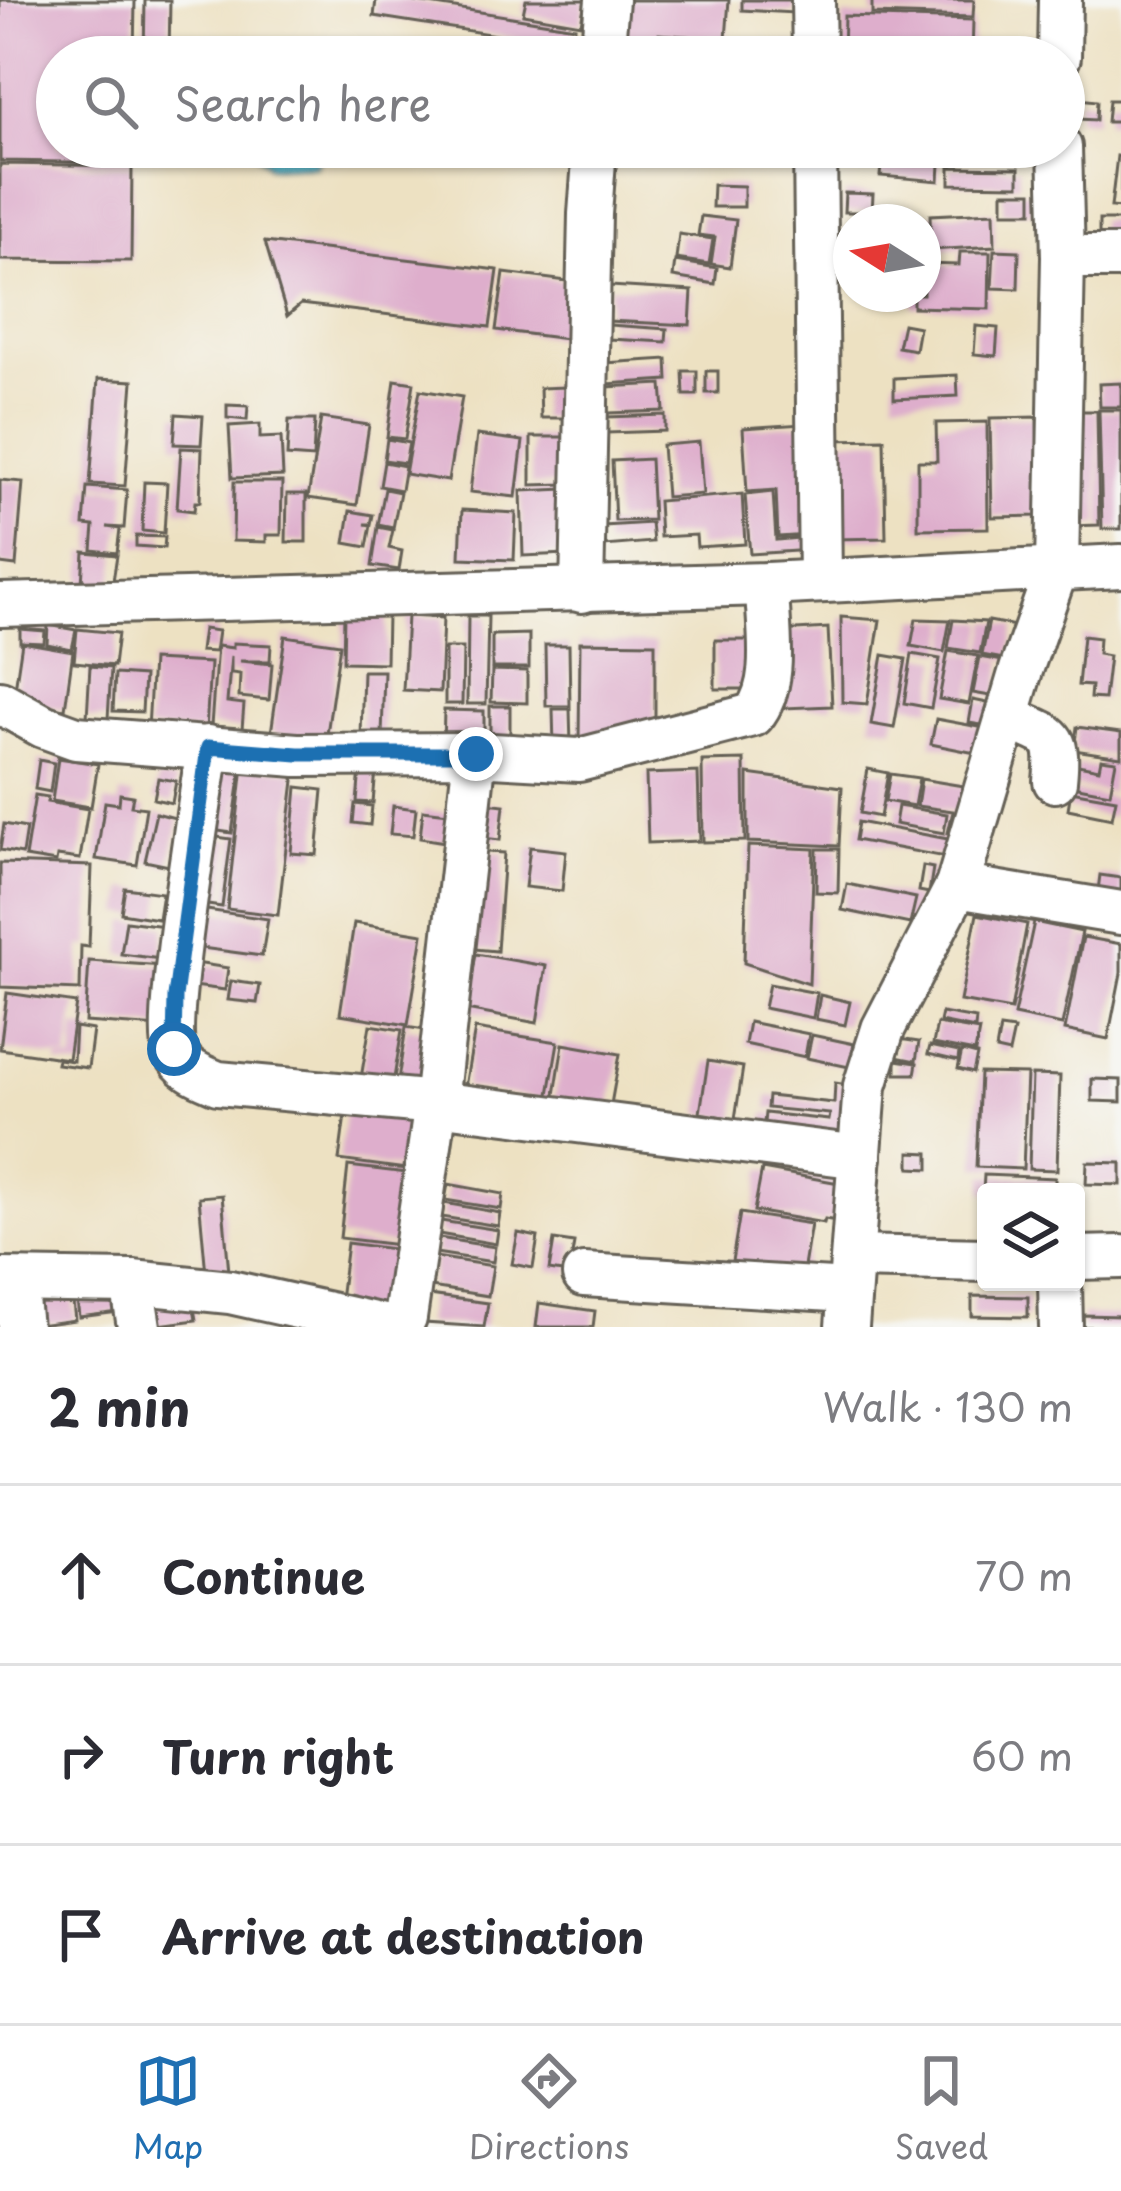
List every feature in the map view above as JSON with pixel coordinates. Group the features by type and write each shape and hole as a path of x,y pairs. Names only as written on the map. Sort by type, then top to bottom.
{"street":[{"path":"604,36 607,0"},
{"path":"813,0 814,36"},
{"path":"1059,36 1060,0"},
{"path":"582,591 594,168"},
{"path":"815,168 820,581"},
{"path":"850,1292 865,1086 883,1029 957,886 1021,670 1057,568 1061,168"},
{"path":"1063,257 1121,257"},
{"path":"0,605 582,591 1121,566"},
{"path":"0,703 76,738 298,754 476,754 579,760 753,715 766,700 767,584"},
{"path":"1009,718 1054,741 1058,751 1054,782"},
{"path":"208,747 175,997 174,1049 192,1072 218,1083 436,1103 860,1157"},
{"path":"20,1327 7,1280 132,1282 250,1312 382,1326 396,1326 405,1318 436,1103 476,754"},
{"path":"957,886 1121,913"},
{"path":"1085,1258 1121,1257"},
{"path":"584,1275 850,1292 977,1262"},
{"path":"132,1282 140,1327"},
{"path":"1060,1291 1061,1327"}],"building":[{"path":"0,0 135,0 134,36 36,36 36,162 0,161"},
{"path":"145,0 170,0 169,36 144,36"},
{"path":"376,0 404,0 575,27 574,36 502,36 374,16"},
{"path":"526,0 585,0 581,24 523,14"},
{"path":"622,0 729,0 726,36 619,36"},
{"path":"742,0 795,0 794,13 742,10"},
{"path":"872,0 974,0 973,17 872,14"},
{"path":"844,16 973,20 973,36 843,36"},
{"path":"1085,100 1097,101 1096,120 1085,119"},
{"path":"1109,100 1120,100 1119,122 1107,122"},
{"path":"1117,156 1121,157 1121,208 1111,207"},
{"path":"0,164 132,168 131,261 0,260"},
{"path":"881,168 940,168 939,181 880,176"},
{"path":"950,168 1019,168 1019,185 950,184"},
{"path":"713,185 744,186 744,207 712,207"},
{"path":"1003,192 1032,192 1032,212 1003,212"},
{"path":"845,193 873,194 872,204 844,204"},
{"path":"994,212 995,246 941,249 941,214"},
{"path":"701,216 736,220 730,267 711,264 715,237 698,235"},
{"path":"1099,220 1121,220 1121,242 1099,242"},
{"path":"679,234 713,239 709,264 676,259"},
{"path":"265,242 498,270 490,327 301,304 287,316"},
{"path":"994,250 1019,251 1018,289 992,288"},
{"path":"960,252 990,252 989,309 941,308 941,264 959,265"},
{"path":"675,261 717,268 715,284 673,277"},
{"path":"504,273 575,282 567,339 496,330"},
{"path":"610,286 692,291 690,325 608,321"},
{"path":"903,324 919,327 915,350 898,347"},
{"path":"609,325 667,329 666,342 609,339"},
{"path":"976,326 998,328 996,356 974,354"},
{"path":"667,359 668,380 606,384 605,363"},
{"path":"683,371 697,371 697,395 684,395"},
{"path":"706,371 718,371 718,393 706,393"},
{"path":"957,375 958,396 894,399 894,378"},
{"path":"98,379 133,381 125,486 90,484"},
{"path":"395,380 414,383 405,439 387,437"},
{"path":"1121,383 1121,407 1100,407 1099,384"},
{"path":"662,384 664,411 608,413 606,387"},
{"path":"566,387 567,418 541,418 540,388"},
{"path":"420,390 462,397 448,481 405,474"},
{"path":"227,405 248,406 247,420 227,418"},
{"path":"1099,410 1121,410 1121,529 1102,529"},
{"path":"1066,411 1097,411 1099,525 1069,526"},
{"path":"176,414 203,416 201,445 174,444"},
{"path":"665,415 665,431 607,433 607,417"},
{"path":"1037,417 1039,516 992,517 990,418"},
{"path":"321,418 369,425 357,505 308,498"},
{"path":"289,420 315,420 313,458 287,456"},
{"path":"987,422 988,528 918,529 918,461 937,461 936,423"},
{"path":"260,424 260,438 281,437 283,476 232,478 229,426"},
{"path":"803,424 809,535 778,537 776,490 747,492 743,428"},
{"path":"477,435 523,441 516,497 470,492"},
{"path":"531,437 565,437 565,484 531,485"},
{"path":"387,439 409,443 405,463 384,460"},
{"path":"884,439 886,538 833,539 831,440"},
{"path":"699,442 703,494 666,497 662,445"},
{"path":"181,448 202,449 200,502 195,502 194,511 177,509"},
{"path":"650,459 653,520 615,521 612,461"},
{"path":"384,462 405,466 401,490 380,486"},
{"path":"0,480 23,482 16,566 0,564"},
{"path":"144,482 167,483 164,533 142,531"},
{"path":"234,482 282,482 281,535 266,535 266,542 233,541"},
{"path":"87,487 127,490 124,528 107,527 120,529 117,553 92,550 94,526 84,525"},
{"path":"385,489 400,492 393,528 378,525"},
{"path":"566,489 567,554 523,556 521,491"},
{"path":"773,492 776,540 810,537 811,550 750,554 745,495"},
{"path":"287,494 306,494 306,542 286,542"},
{"path":"742,494 745,544 697,547 696,535 660,537 658,501"},
{"path":"462,510 516,513 514,560 460,558"},
{"path":"350,511 373,515 371,524 365,524 371,525 367,547 345,543"},
{"path":"651,523 653,542 605,546 604,526"},
{"path":"378,527 393,530 389,548 402,551 399,570 372,566"},
{"path":"136,536 165,537 164,548 136,546"},
{"path":"84,552 117,555 112,587 82,584"},
{"path":"344,614 387,615 386,663 343,662"},
{"path":"407,616 443,618 440,692 403,690"},
{"path":"468,616 488,616 486,704 467,704"},
{"path":"841,617 880,620 867,704 842,702"},
{"path":"916,619 950,620 944,652 911,646"},
{"path":"953,620 986,622 980,653 948,648"},
{"path":"989,621 1015,626 1009,660 982,655"},
{"path":"48,625 76,630 72,649 47,644"},
{"path":"828,628 832,706 784,708 780,631"},
{"path":"20,629 45,631 44,643 20,642"},
{"path":"77,629 118,633 114,666 74,662"},
{"path":"203,629 218,631 215,652 200,651"},
{"path":"529,634 529,668 492,668 492,635"},
{"path":"285,636 340,644 326,741 271,733"},
{"path":"1083,636 1099,638 1098,654 1109,656 1104,699 1090,698 1091,686 1078,685"},
{"path":"715,640 750,640 750,689 715,689"},
{"path":"22,642 73,651 65,709 14,696"},
{"path":"580,642 655,643 655,725 579,746"},
{"path":"233,643 271,645 270,661 240,661 272,664 269,700 239,697 240,674 231,673 231,656 227,702 244,704 242,729 211,726 217,646 233,648"},
{"path":"545,645 569,645 570,706 546,706"},
{"path":"445,648 463,648 462,704 445,704"},
{"path":"948,651 978,656 969,704 939,699"},
{"path":"912,654 940,659 931,708 904,703"},
{"path":"883,655 906,659 894,728 871,724"},
{"path":"980,657 1003,661 996,697 973,693"},
{"path":"152,660 210,663 206,732 148,729"},
{"path":"90,666 111,668 108,719 87,718"},
{"path":"492,670 527,671 527,703 491,702"},
{"path":"363,671 384,671 382,737 361,736"},
{"path":"115,674 144,676 142,712 113,711"},
{"path":"973,700 992,704 988,726 969,723"},
{"path":"490,706 510,706 510,741 490,741"},
{"path":"553,709 570,709 571,747 554,747"},
{"path":"444,710 484,711 484,748 443,747"},
{"path":"936,719 990,729 985,755 931,744"},
{"path":"1077,727 1121,733 1121,757 1074,750"},
{"path":"58,758 98,764 91,807 52,801"},
{"path":"1101,759 1116,761 1110,793 1073,786 1078,765 1099,769"},
{"path":"39,760 54,763 50,792 35,789"},
{"path":"744,760 745,841 703,842 702,761"},
{"path":"215,761 242,765 232,833 205,829"},
{"path":"243,766 295,772 278,915 227,909"},
{"path":"360,769 376,770 373,803 357,802"},
{"path":"868,769 888,773 880,817 860,813"},
{"path":"698,772 700,841 648,843 646,774"},
{"path":"748,774 842,787 839,846 748,842"},
{"path":"890,774 919,778 914,806 885,801"},
{"path":"158,778 176,781 172,803 154,799"},
{"path":"921,779 969,787 956,834 948,833 953,811 917,806"},
{"path":"297,787 323,790 317,855 291,853"},
{"path":"1071,791 1116,799 1112,818 1068,809"},
{"path":"120,794 133,796 131,806 146,808 137,865 96,859 105,802 119,804"},
{"path":"35,795 48,797 47,802 88,809 80,859 57,856 56,862 25,857"},
{"path":"478,802 504,805 500,840 474,837"},
{"path":"355,804 372,806 370,825 353,823"},
{"path":"393,806 416,809 413,836 390,834"},
{"path":"898,806 947,814 944,833 895,824"},
{"path":"423,810 449,813 445,842 420,838"},
{"path":"156,813 179,819 169,866 145,861"},
{"path":"858,822 953,840 950,858 855,840"},
{"path":"4,824 26,828 22,854 0,850"},
{"path":"203,835 231,839 222,907 193,903"},
{"path":"748,846 814,849 809,984 744,963"},
{"path":"530,847 566,851 562,891 525,887"},
{"path":"817,849 839,849 838,893 816,892"},
{"path":"469,851 504,853 497,951 463,948"},
{"path":"0,863 92,866 89,947 81,946 80,990 0,987"},
{"path":"923,866 933,868 929,893 919,891"},
{"path":"1100,875 1121,878 1121,900 1097,898"},
{"path":"847,884 916,898 910,924 842,910"},
{"path":"125,888 162,893 158,919 121,913"},
{"path":"200,909 268,919 262,956 194,947"},
{"path":"977,914 1027,924 1011,1010 960,1001"},
{"path":"126,921 165,926 161,959 121,954"},
{"path":"1034,922 1082,932 1062,1025 1014,1015"},
{"path":"354,923 423,934 408,1025 340,1014"},
{"path":"1083,937 1121,944 1121,973 1108,1039 1065,1030"},
{"path":"476,954 546,966 537,1023 466,1010"},
{"path":"89,961 164,966 160,1027 85,1022"},
{"path":"189,962 228,968 225,990 186,985"},
{"path":"231,981 260,985 257,1003 228,1000"},
{"path":"769,984 817,993 813,1018 764,1008"},
{"path":"7,993 76,1003 68,1059 0,1049"},
{"path":"820,995 850,1002 845,1025 816,1019"},
{"path":"942,1013 976,1019 975,1029 940,1022"},
{"path":"749,1022 809,1034 805,1057 745,1044"},
{"path":"937,1024 979,1031 975,1052 933,1044"},
{"path":"370,1025 402,1030 393,1084 361,1078"},
{"path":"75,1027 93,1030 88,1068 57,1064 58,1059 73,1061"},
{"path":"406,1027 431,1031 421,1091 397,1087"},
{"path":"1000,1028 1014,1030 1009,1053 996,1050"},
{"path":"475,1029 558,1042 548,1100 465,1087"},
{"path":"812,1035 854,1044 849,1067 807,1058"},
{"path":"899,1039 919,1042 916,1061 896,1057"},
{"path":"563,1044 620,1054 610,1110 554,1101"},
{"path":"930,1046 959,1052 958,1061 928,1054"},
{"path":"962,1051 977,1055 973,1073 958,1069"},
{"path":"896,1060 917,1063 915,1074 896,1074"},
{"path":"708,1061 743,1067 735,1119 700,1113"},
{"path":"980,1073 1027,1074 1023,1169 976,1167"},
{"path":"1032,1075 1060,1076 1057,1170 1029,1169"},
{"path":"1092,1079 1121,1080 1121,1102 1092,1101"},
{"path":"835,1083 848,1085 844,1138 763,1133 765,1113 829,1120 830,1114 767,1108 768,1096 834,1103"},
{"path":"347,1100 414,1109 406,1169 339,1160"},
{"path":"910,1152 929,1153 929,1169 910,1168"},
{"path":"1087,1162 1121,1163 1121,1185 1086,1184"},
{"path":"348,1166 407,1173 399,1245 340,1238"},
{"path":"762,1169 850,1185 842,1222 754,1211"},
{"path":"984,1175 1055,1178 1055,1183 984,1183"},
{"path":"448,1184 503,1194 501,1209 445,1200"},
{"path":"222,1195 229,1272 206,1274 199,1197"},
{"path":"444,1203 500,1213 498,1226 442,1217"},
{"path":"740,1213 811,1224 801,1285 730,1273"},
{"path":"441,1221 498,1230 496,1244 439,1234"},
{"path":"518,1233 538,1237 533,1268 512,1264"},
{"path":"439,1238 495,1247 493,1262 436,1253"},
{"path":"554,1240 574,1243 569,1273 549,1270"},
{"path":"347,1243 401,1250 393,1315 339,1308"},
{"path":"435,1257 493,1266 488,1296 431,1287"},
{"path":"125,1293 127,1311 79,1317 77,1300"},
{"path":"72,1294 75,1320 38,1325 34,1299"},
{"path":"429,1295 488,1303 484,1327 425,1323"},
{"path":"972,1296 1028,1297 1028,1317 972,1316"},
{"path":"192,1297 196,1320 151,1326 148,1304"},
{"path":"539,1303 595,1311 593,1327 536,1327"},
{"path":"1082,1315 1121,1316 1121,1327 1082,1327"}],"route":[{"path":"174,1049 175,997 208,747 298,754 476,754"}]}
